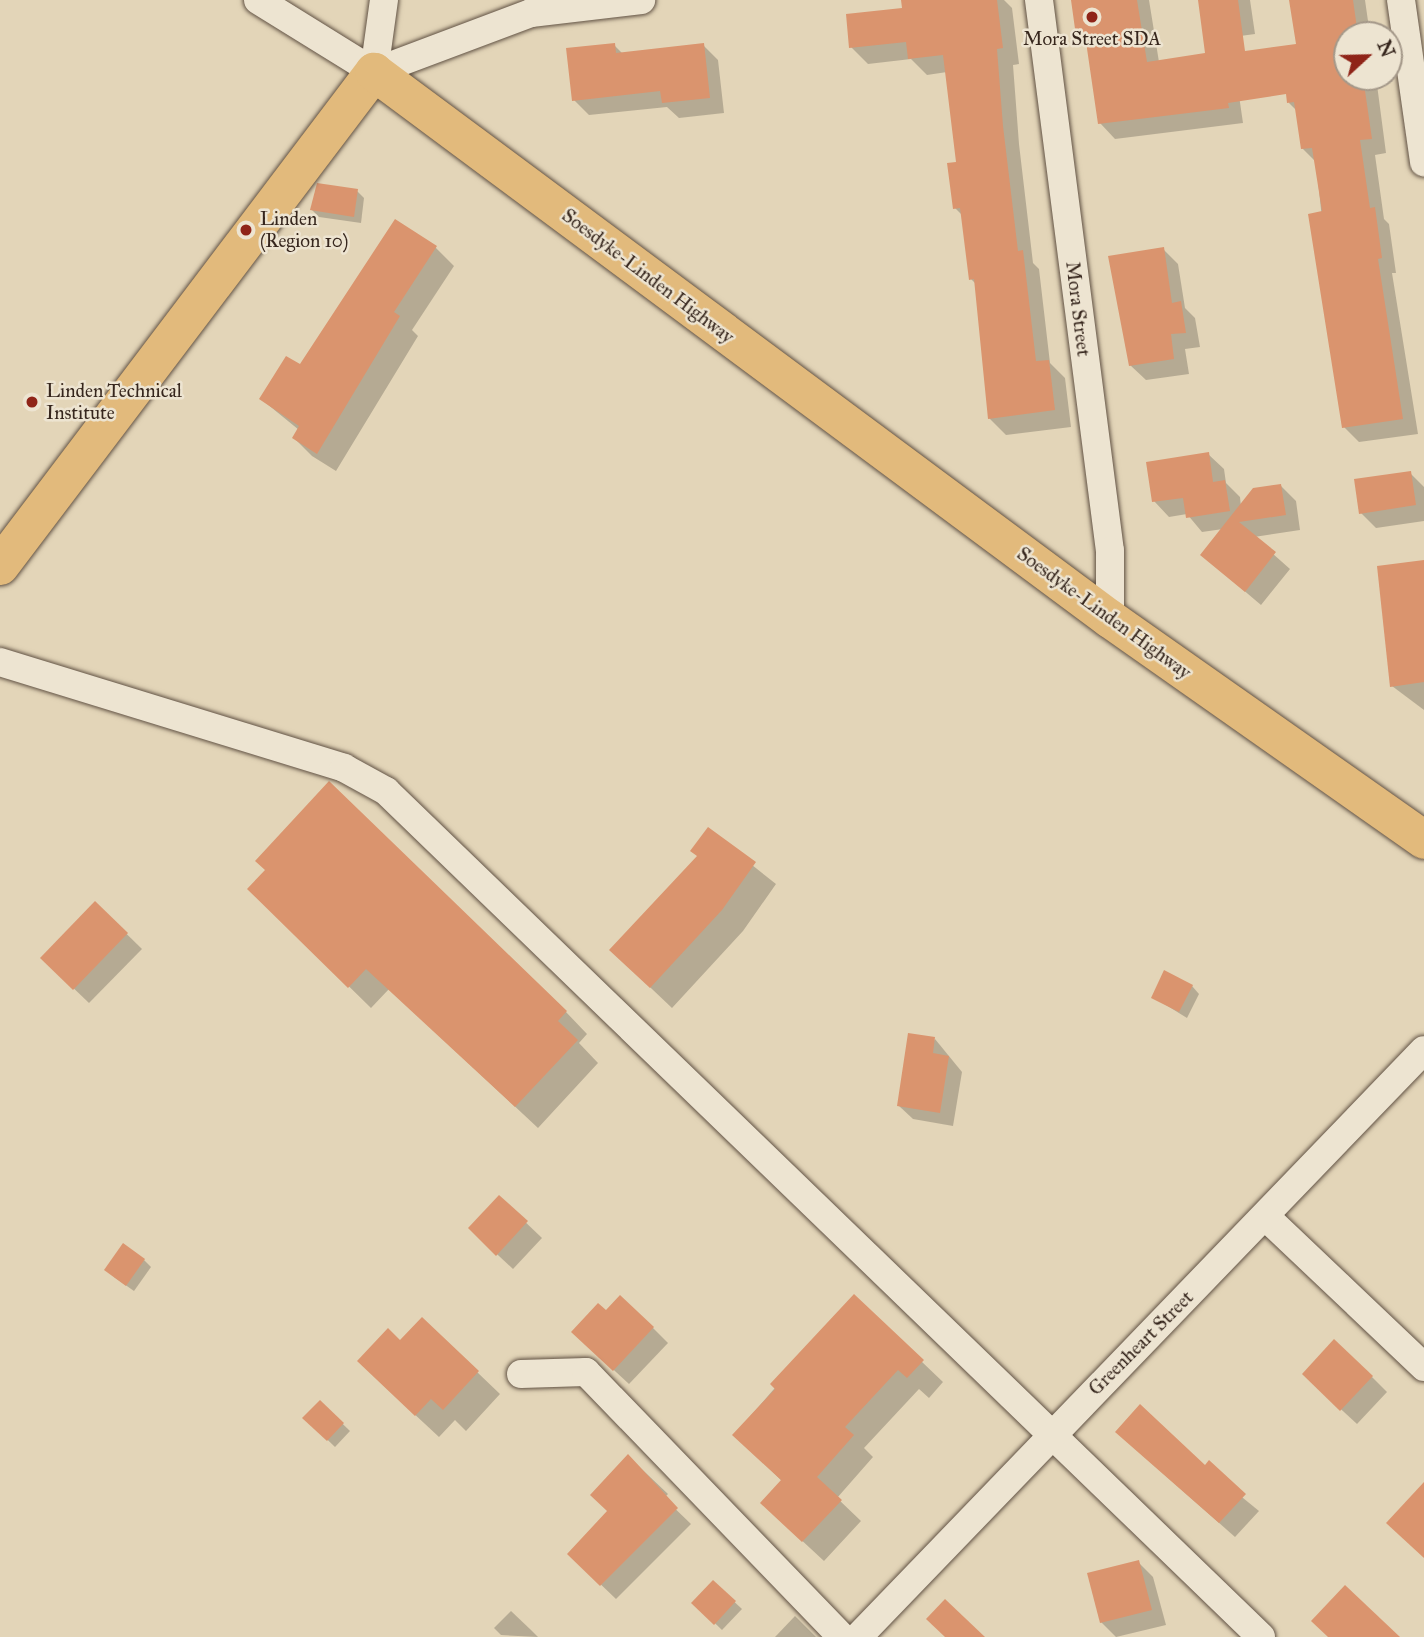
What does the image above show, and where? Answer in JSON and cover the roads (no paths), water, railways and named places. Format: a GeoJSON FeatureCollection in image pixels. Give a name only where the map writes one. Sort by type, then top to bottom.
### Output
{"type":"FeatureCollection","features":[{"type":"Feature","properties":{"kind":"main road"},"geometry":{"type":"LineString","coordinates":[[0,566],[374,72]]}},
{"type":"Feature","properties":{"kind":"main road","name":"Soesdyke-Linden Highway"},"geometry":{"type":"LineString","coordinates":[[374,72],[1110,619],[1424,840]]}},
{"type":"Feature","properties":{"kind":"street"},"geometry":{"type":"LineString","coordinates":[[258,0],[374,72]]}},
{"type":"Feature","properties":{"kind":"street"},"geometry":{"type":"LineString","coordinates":[[374,72],[384,0]]}},
{"type":"Feature","properties":{"kind":"street"},"geometry":{"type":"LineString","coordinates":[[374,72],[531,13],[641,0]]}},
{"type":"Feature","properties":{"kind":"street","name":"Mora Street"},"geometry":{"type":"LineString","coordinates":[[1039,0],[1110,551],[1110,619]]}},
{"type":"Feature","properties":{"kind":"street"},"geometry":{"type":"LineString","coordinates":[[1401,0],[1424,162]]}},
{"type":"Feature","properties":{"kind":"street"},"geometry":{"type":"LineString","coordinates":[[0,662],[344,768],[386,791],[1261,1637]]}},
{"type":"Feature","properties":{"kind":"street","name":"Greenheart Street"},"geometry":{"type":"LineString","coordinates":[[858,1637],[1052,1434],[1266,1217],[1424,1050]]}},
{"type":"Feature","properties":{"kind":"street"},"geometry":{"type":"LineString","coordinates":[[1266,1217],[1424,1367]]}},
{"type":"Feature","properties":{"kind":"street"},"geometry":{"type":"LineString","coordinates":[[521,1374],[586,1373],[842,1637]]}},
{"type":"Feature","properties":{"kind":"place","name":"Mora Street SDA"},"geometry":{"type":"Point","coordinates":[1092,17]}},
{"type":"Feature","properties":{"kind":"place","name":"Linden (Region 10)"},"geometry":{"type":"Point","coordinates":[246,230]}},
{"type":"Feature","properties":{"kind":"place","name":"Linden Technical Institute"},"geometry":{"type":"Point","coordinates":[32,402]}}]}
